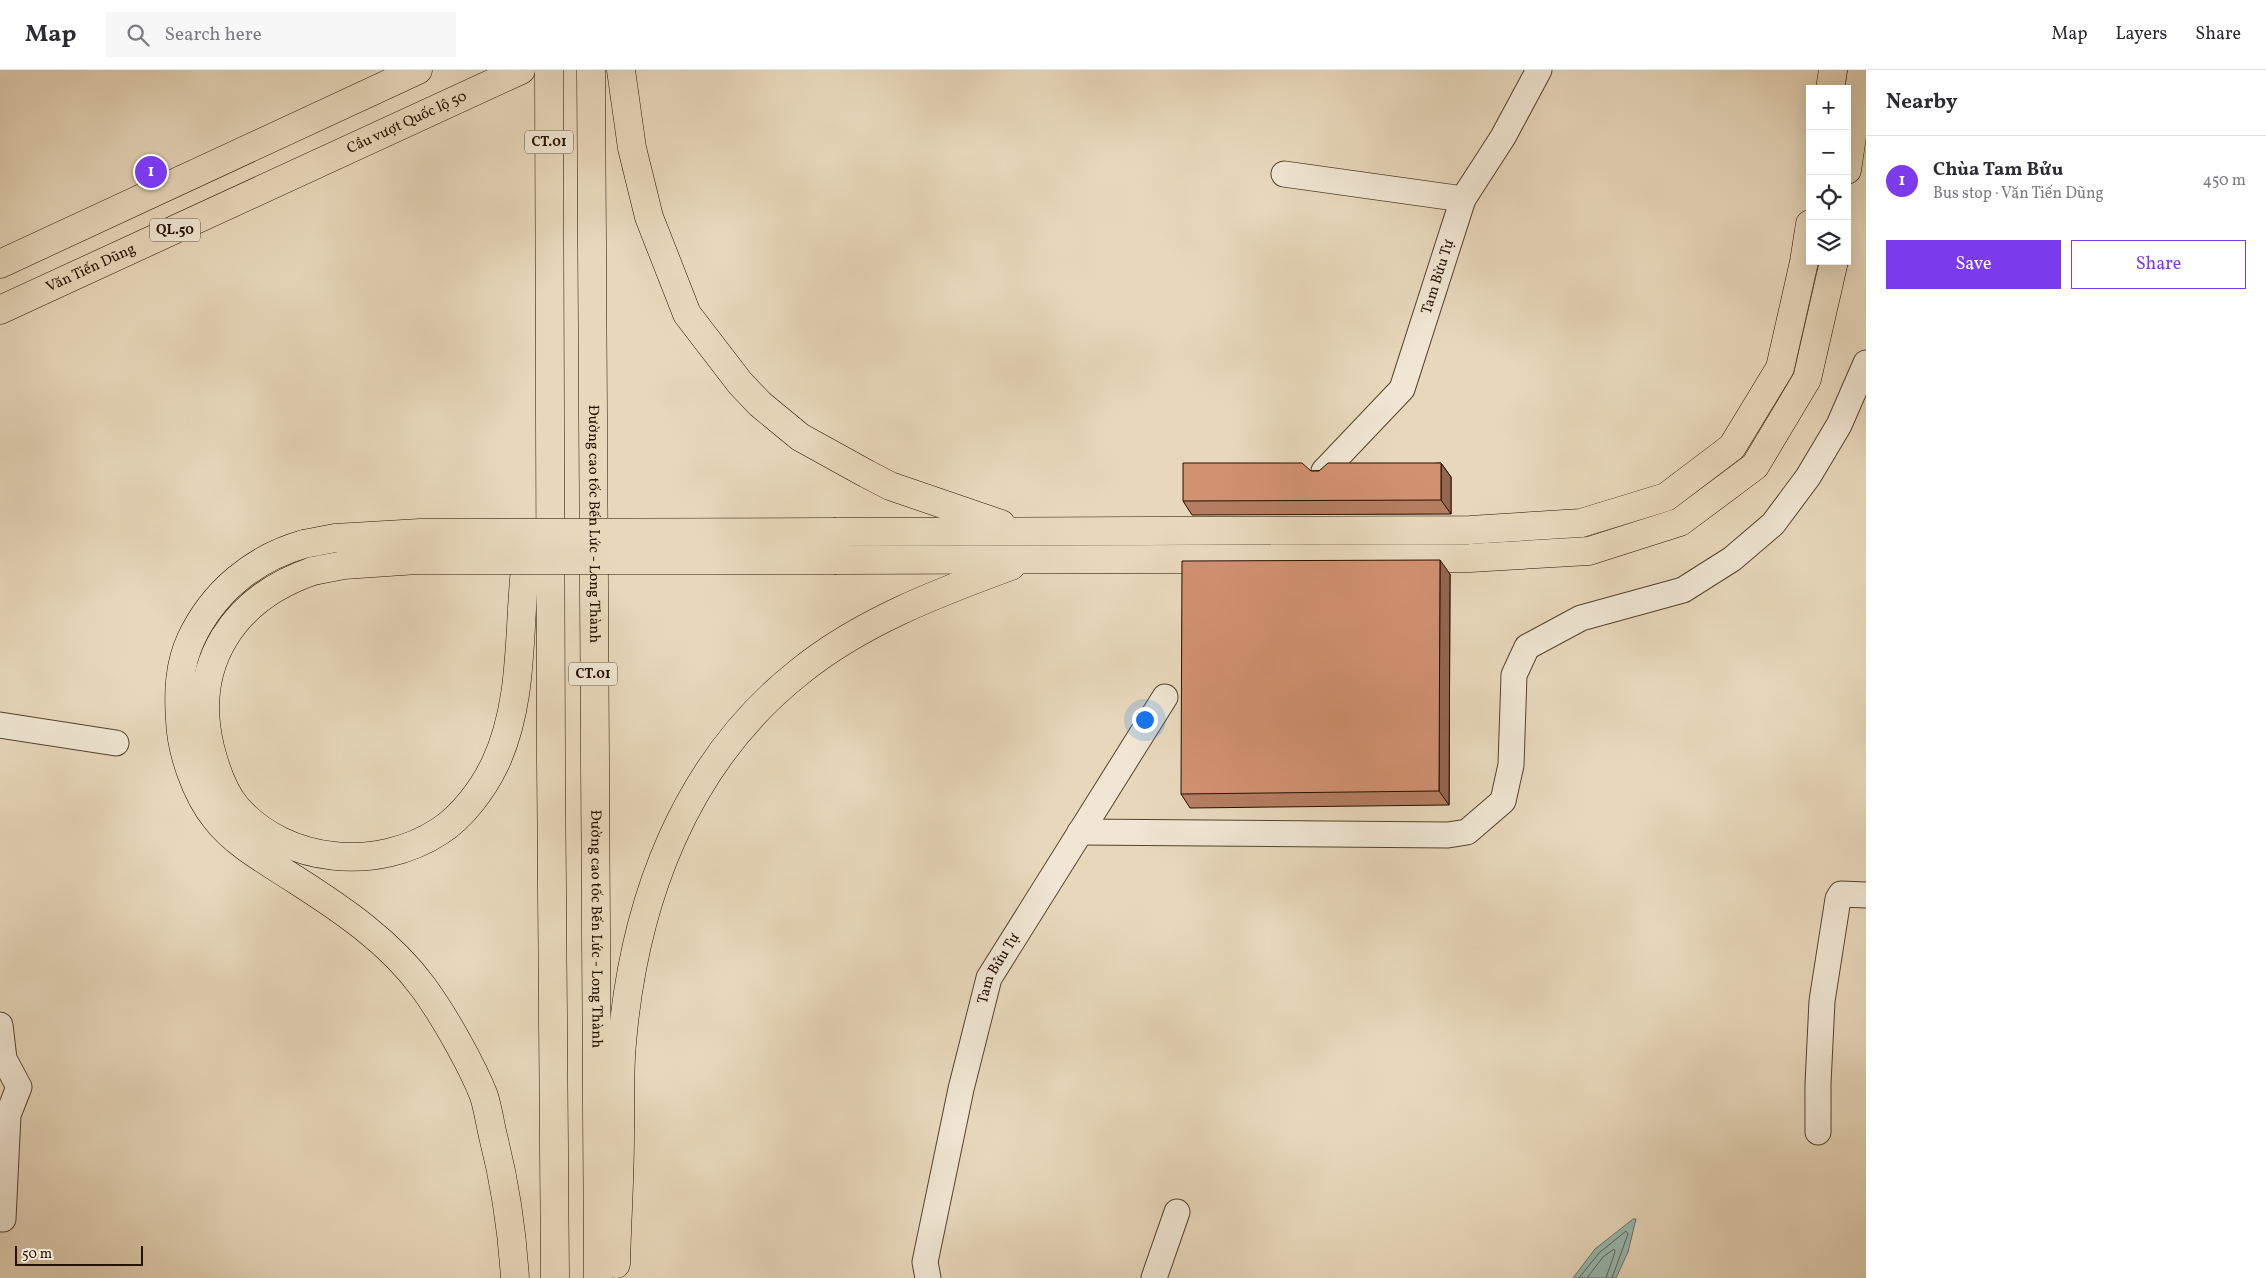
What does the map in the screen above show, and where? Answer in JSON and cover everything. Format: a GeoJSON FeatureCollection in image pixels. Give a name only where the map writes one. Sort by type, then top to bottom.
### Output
{"type":"FeatureCollection","features":[{"type":"Feature","properties":{"kind":"highway","name":"QL.50"},"geometry":{"type":"LineString","coordinates":[[0,264],[418,70]]}},
{"type":"Feature","properties":{"kind":"highway","name":"Cầu vượt Quốc lộ 50"},"geometry":{"type":"LineString","coordinates":[[319,164],[521,70]]}},
{"type":"Feature","properties":{"kind":"highway","name":"CT.01"},"geometry":{"type":"LineString","coordinates":[[549,70],[555,1278]]}},
{"type":"Feature","properties":{"kind":"highway","name":"Đường cao tốc Bến Lức - Long Thành"},"geometry":{"type":"LineString","coordinates":[[591,70],[598,1278]]}},
{"type":"Feature","properties":{"kind":"highway"},"geometry":{"type":"LineString","coordinates":[[621,70],[630,140],[649,217],[687,314],[740,383],[760,404],[800,437],[874,478],[899,490],[1026,531]]}},
{"type":"Feature","properties":{"kind":"highway"},"geometry":{"type":"LineString","coordinates":[[1831,85],[1833,70]]}},
{"type":"Feature","properties":{"kind":"highway"},"geometry":{"type":"LineString","coordinates":[[1851,143],[1862,70]]}},
{"type":"Feature","properties":{"kind":"highway","name":"Văn Tiến Dũng"},"geometry":{"type":"LineString","coordinates":[[0,310],[319,164]]}},
{"type":"Feature","properties":{"kind":"highway"},"geometry":{"type":"LineString","coordinates":[[549,214],[534,505],[522,602],[517,680],[510,723],[495,764],[470,804],[440,831],[412,846],[385,854],[354,858],[318,854],[286,844],[256,827],[235,806],[215,768],[206,728],[206,689],[215,654],[229,629],[245,610],[274,588],[313,571],[344,565],[417,560],[838,560],[1480,557],[1589,551],[1680,522],[1755,466],[1807,379],[1833,265]]}},
{"type":"Feature","properties":{"kind":"highway"},"geometry":{"type":"LineString","coordinates":[[515,1278],[503,1175],[484,1097],[458,1047],[423,987],[386,946],[338,907],[252,851],[216,819],[192,776],[180,731],[178,687],[186,649],[202,617],[226,589],[250,568],[279,551],[304,544],[335,538],[420,533],[1470,530],[1581,523],[1666,497],[1732,447],[1780,368],[1806,249]]}},
{"type":"Feature","properties":{"kind":"highway"},"geometry":{"type":"LineString","coordinates":[[615,1278],[622,1043],[634,952],[668,843],[692,798],[717,758],[752,716],[798,673],[844,642],[892,616],[951,588],[1029,559]]}},
{"type":"Feature","properties":{"kind":"street","name":"Tam Bừu Tự"},"geometry":{"type":"LineString","coordinates":[[1324,471],[1402,389],[1463,199],[1503,137],[1539,70]]}},
{"type":"Feature","properties":{"kind":"street"},"geometry":{"type":"LineString","coordinates":[[1284,174],[1463,199]]}},
{"type":"Feature","properties":{"kind":"street"},"geometry":{"type":"LineString","coordinates":[[1080,832],[1448,835],[1467,832],[1503,801],[1510,765],[1514,674],[1526,647],[1581,618],[1683,590],[1732,559],[1773,524],[1808,477],[1840,425],[1866,363]]}},
{"type":"Feature","properties":{"kind":"street","name":"Tam Bửu Tự"},"geometry":{"type":"LineString","coordinates":[[928,1278],[925,1262],[961,1088],[989,978],[1165,697]]}},
{"type":"Feature","properties":{"kind":"street"},"geometry":{"type":"LineString","coordinates":[[0,726],[116,743]]}},
{"type":"Feature","properties":{"kind":"street"},"geometry":{"type":"LineString","coordinates":[[1818,1132],[1822,1001],[1838,899],[1842,894],[1847,893],[1866,895]]}},
{"type":"Feature","properties":{"kind":"street"},"geometry":{"type":"LineString","coordinates":[[0,1024],[4,1059],[19,1087],[8,1115],[3,1219]]}},
{"type":"Feature","properties":{"kind":"street"},"geometry":{"type":"LineString","coordinates":[[1154,1278],[1176,1212]]}},
{"type":"Feature","properties":{"kind":"water"},"geometry":{"type":"Polygon","coordinates":[[[1633,1219],[1636,1219],[1628,1252],[1616,1278],[1573,1278],[1595,1249],[1633,1219]]]}},
{"type":"Feature","properties":{"kind":"building"},"geometry":{"type":"Polygon","coordinates":[[[1183,463],[1302,463],[1311,471],[1319,471],[1328,463],[1441,463],[1441,500],[1183,501],[1183,463]]]}},
{"type":"Feature","properties":{"kind":"building"},"geometry":{"type":"Polygon","coordinates":[[[1440,560],[1439,791],[1181,794],[1182,561],[1440,560]]]}},
{"type":"Feature","properties":{"kind":"place","name":"Chùa Tam Bửu"},"geometry":{"type":"Point","coordinates":[151,172]}}]}
